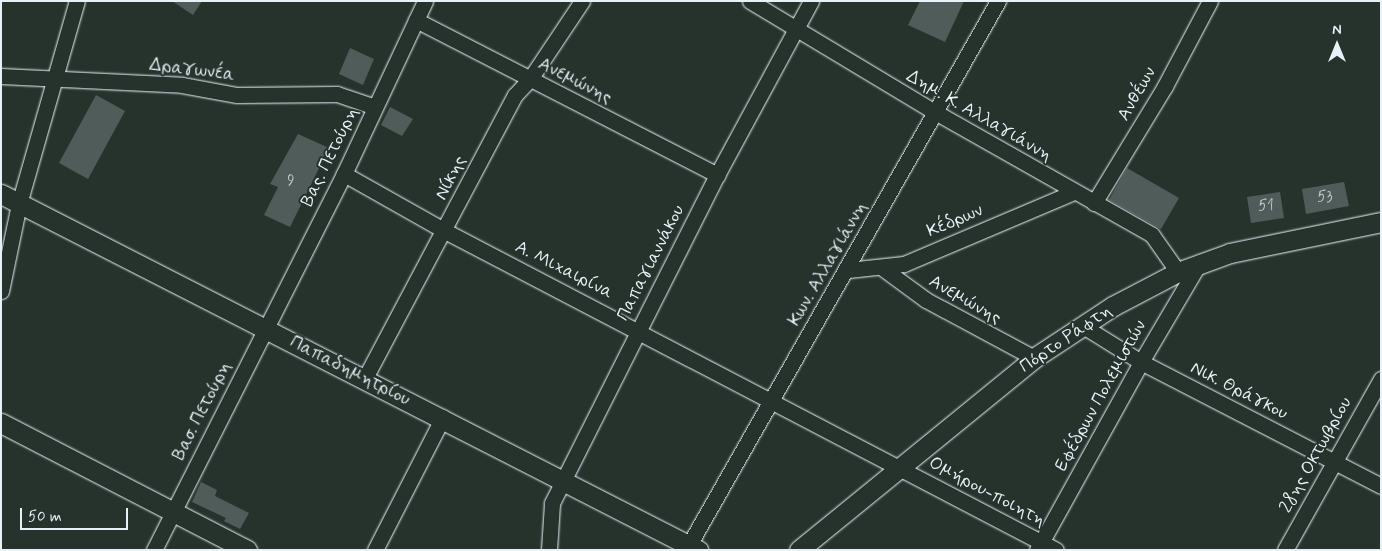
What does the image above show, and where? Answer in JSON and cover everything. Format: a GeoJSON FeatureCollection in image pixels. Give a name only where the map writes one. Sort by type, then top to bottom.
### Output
{"type":"FeatureCollection","features":[{"type":"Feature","properties":{"kind":"main road","name":"Παπαδημητρίου"},"geometry":{"type":"LineString","coordinates":[[1,194],[564,478],[694,547]]}},
{"type":"Feature","properties":{"kind":"main road","name":"Πόρτο Ράφτη"},"geometry":{"type":"LineString","coordinates":[[799,550],[1034,358],[1083,326],[1178,272],[1200,262],[1236,251],[1381,222]]}},
{"type":"Feature","properties":{"kind":"main road"},"geometry":{"type":"LineString","coordinates":[[1,423],[247,550]]}},
{"type":"Feature","properties":{"kind":"street"},"geometry":{"type":"LineString","coordinates":[[1,291],[19,204],[77,1]]}},
{"type":"Feature","properties":{"kind":"street","name":"Βας. Πετούρη"},"geometry":{"type":"LineString","coordinates":[[265,328],[344,174],[425,1]]}},
{"type":"Feature","properties":{"kind":"street","name":"Νίκης"},"geometry":{"type":"LineString","coordinates":[[365,378],[445,231],[515,95],[530,79],[582,1]]}},
{"type":"Feature","properties":{"kind":"street","name":"Δημ. Κ. Αλλαγιάννη"},"geometry":{"type":"LineString","coordinates":[[750,1],[796,31],[935,112],[1152,235],[1178,272]]}},
{"type":"Feature","properties":{"kind":"street","name":"Παπαγιαννάκου"},"geometry":{"type":"LineString","coordinates":[[549,550],[552,503],[638,330],[810,1]]}},
{"type":"Feature","properties":{"kind":"street","name":"Κων. Αλλαγιάννη"},"geometry":{"type":"LineString","coordinates":[[694,547],[770,398],[848,270],[998,1]]}},
{"type":"Feature","properties":{"kind":"street","name":"Ανθέων"},"geometry":{"type":"LineString","coordinates":[[1094,203],[1165,86],[1210,1]]}},
{"type":"Feature","properties":{"kind":"street","name":"Ανεμώνης"},"geometry":{"type":"LineString","coordinates":[[416,20],[718,175]]}},
{"type":"Feature","properties":{"kind":"street","name":"Δραγωνέα"},"geometry":{"type":"LineString","coordinates":[[1,76],[182,85],[237,95],[337,94],[375,107]]}},
{"type":"Feature","properties":{"kind":"street","name":"Α. Μιχαιρίνα"},"geometry":{"type":"LineString","coordinates":[[344,174],[445,231],[901,467]]}},
{"type":"Feature","properties":{"kind":"street","name":"Κέδρων"},"geometry":{"type":"LineString","coordinates":[[848,270],[904,264],[1074,192]]}},
{"type":"Feature","properties":{"kind":"street","name":"Εφέδρων Πολεμιστών"},"geometry":{"type":"LineString","coordinates":[[1039,546],[1141,362],[1200,262]]}},
{"type":"Feature","properties":{"kind":"street","name":"Ανεμώνης"},"geometry":{"type":"LineString","coordinates":[[881,267],[926,300],[1034,358]]}},
{"type":"Feature","properties":{"kind":"street","name":"Νικ. Θράγκου"},"geometry":{"type":"LineString","coordinates":[[1083,326],[1141,362],[1381,486]]}},
{"type":"Feature","properties":{"kind":"street","name":"Βασ. Πετούρη"},"geometry":{"type":"LineString","coordinates":[[154,550],[265,328]]}},
{"type":"Feature","properties":{"kind":"street","name":"28ης Οκτωβρίου"},"geometry":{"type":"LineString","coordinates":[[1285,550],[1381,379]]}},
{"type":"Feature","properties":{"kind":"street"},"geometry":{"type":"LineString","coordinates":[[375,550],[443,417]]}},
{"type":"Feature","properties":{"kind":"street","name":"Ομήρου-ποιητη"},"geometry":{"type":"LineString","coordinates":[[901,467],[1039,546],[1056,550]]}},
{"type":"Feature","properties":{"kind":"building"},"geometry":{"type":"Polygon","coordinates":[[[172,1],[202,1],[193,15],[172,1]]]}},
{"type":"Feature","properties":{"kind":"building"},"geometry":{"type":"Polygon","coordinates":[[[920,1],[964,1],[945,42],[908,25],[920,1]]]}},
{"type":"Feature","properties":{"kind":"building"},"geometry":{"type":"Polygon","coordinates":[[[350,48],[374,59],[363,85],[339,74],[350,48]]]}},
{"type":"Feature","properties":{"kind":"building"},"geometry":{"type":"Polygon","coordinates":[[[96,95],[125,111],[88,179],[59,163],[96,95]]]}},
{"type":"Feature","properties":{"kind":"building"},"geometry":{"type":"Polygon","coordinates":[[[390,107],[413,119],[402,136],[381,125],[390,107]]]}},
{"type":"Feature","properties":{"kind":"building"},"geometry":{"type":"Polygon","coordinates":[[[298,134],[329,148],[290,227],[264,215],[278,187],[270,184],[298,134]]]}},
{"type":"Feature","properties":{"kind":"building"},"geometry":{"type":"Polygon","coordinates":[[[1127,168],[1179,198],[1161,229],[1109,200],[1127,168]]]}},
{"type":"Feature","properties":{"kind":"building"},"geometry":{"type":"Polygon","coordinates":[[[1344,182],[1349,206],[1306,214],[1302,189],[1344,182]]]}},
{"type":"Feature","properties":{"kind":"building"},"geometry":{"type":"Polygon","coordinates":[[[1280,192],[1284,218],[1251,223],[1247,197],[1280,192]]]}},
{"type":"Feature","properties":{"kind":"building"},"geometry":{"type":"Polygon","coordinates":[[[201,482],[217,490],[215,496],[249,513],[240,529],[224,521],[226,518],[192,502],[201,482]]]}}]}
